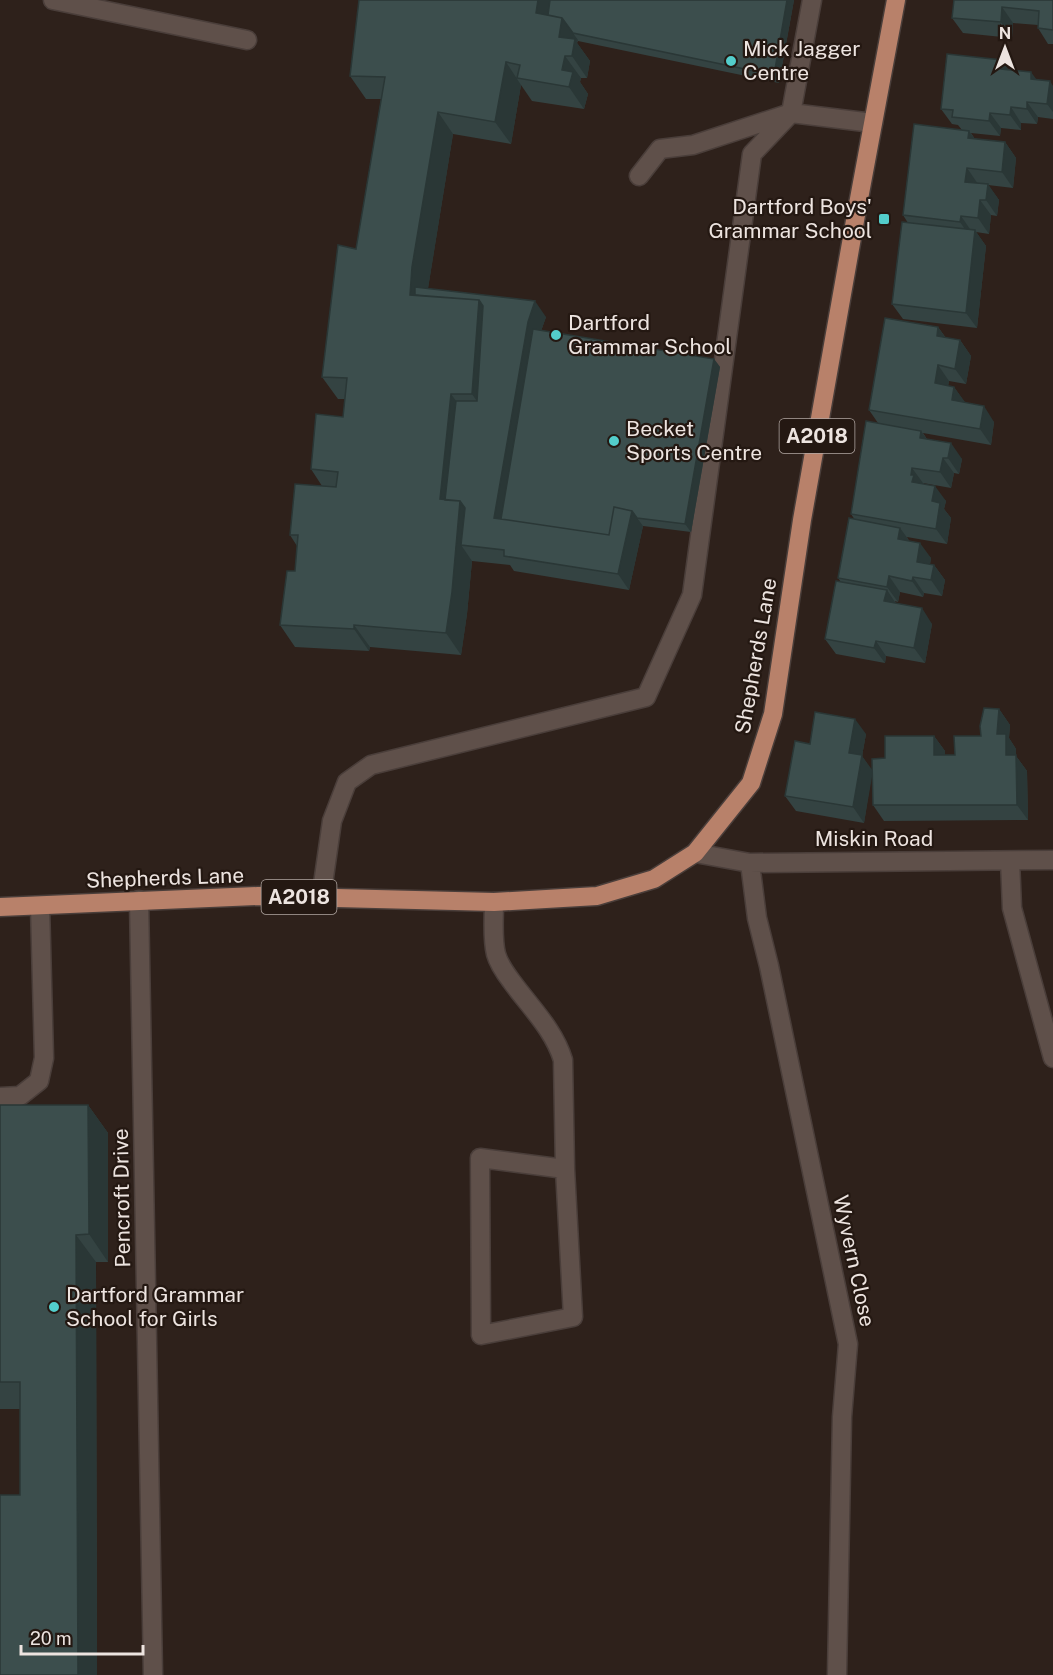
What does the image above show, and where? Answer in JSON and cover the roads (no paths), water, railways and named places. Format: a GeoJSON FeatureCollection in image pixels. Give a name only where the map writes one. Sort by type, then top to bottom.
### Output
{"type":"FeatureCollection","features":[{"type":"Feature","properties":{"kind":"main road","name":"Shepherds Lane"},"geometry":{"type":"LineString","coordinates":[[0,907],[258,896],[494,902],[597,896],[654,879],[695,853],[751,783],[772,714],[802,520],[896,0]]}},
{"type":"Feature","properties":{"kind":"street"},"geometry":{"type":"LineString","coordinates":[[53,0],[247,40]]}},
{"type":"Feature","properties":{"kind":"street"},"geometry":{"type":"LineString","coordinates":[[321,898],[332,821],[346,782],[371,765],[646,697],[692,595],[752,154],[791,113],[812,0]]}},
{"type":"Feature","properties":{"kind":"street"},"geometry":{"type":"LineString","coordinates":[[639,176],[660,149],[693,145],[791,113],[873,123]]}},
{"type":"Feature","properties":{"kind":"street","name":"Miskin Road"},"geometry":{"type":"LineString","coordinates":[[695,853],[750,863],[1053,860]]}},
{"type":"Feature","properties":{"kind":"street"},"geometry":{"type":"LineString","coordinates":[[1010,861],[1012,908],[1053,1058]]}},
{"type":"Feature","properties":{"kind":"street","name":"Wyvern Close"},"geometry":{"type":"LineString","coordinates":[[750,863],[757,918],[849,1344],[842,1418],[837,1675]]}},
{"type":"Feature","properties":{"kind":"street","name":"Pencroft Drive"},"geometry":{"type":"LineString","coordinates":[[139,900],[153,1675]]}},
{"type":"Feature","properties":{"kind":"street"},"geometry":{"type":"LineString","coordinates":[[494,902],[496,956],[519,991],[552,1033],[563,1060],[573,1317],[481,1335],[480,1158],[566,1169]]}},
{"type":"Feature","properties":{"kind":"street"},"geometry":{"type":"LineString","coordinates":[[0,1097],[20,1096],[39,1081],[44,1058],[40,906]]}},
{"type":"Feature","properties":{"kind":"place","name":"Mick Jagger Centre"},"geometry":{"type":"Point","coordinates":[731,61]}},
{"type":"Feature","properties":{"kind":"place","name":"Dartford Boys' Grammar School"},"geometry":{"type":"Point","coordinates":[884,219]}},
{"type":"Feature","properties":{"kind":"place","name":"Dartford Grammar School"},"geometry":{"type":"Point","coordinates":[556,335]}},
{"type":"Feature","properties":{"kind":"place","name":"Becket Sports Centre"},"geometry":{"type":"Point","coordinates":[614,441]}},
{"type":"Feature","properties":{"kind":"place","name":"Dartford Grammar School for Girls"},"geometry":{"type":"Point","coordinates":[54,1307]}}]}
